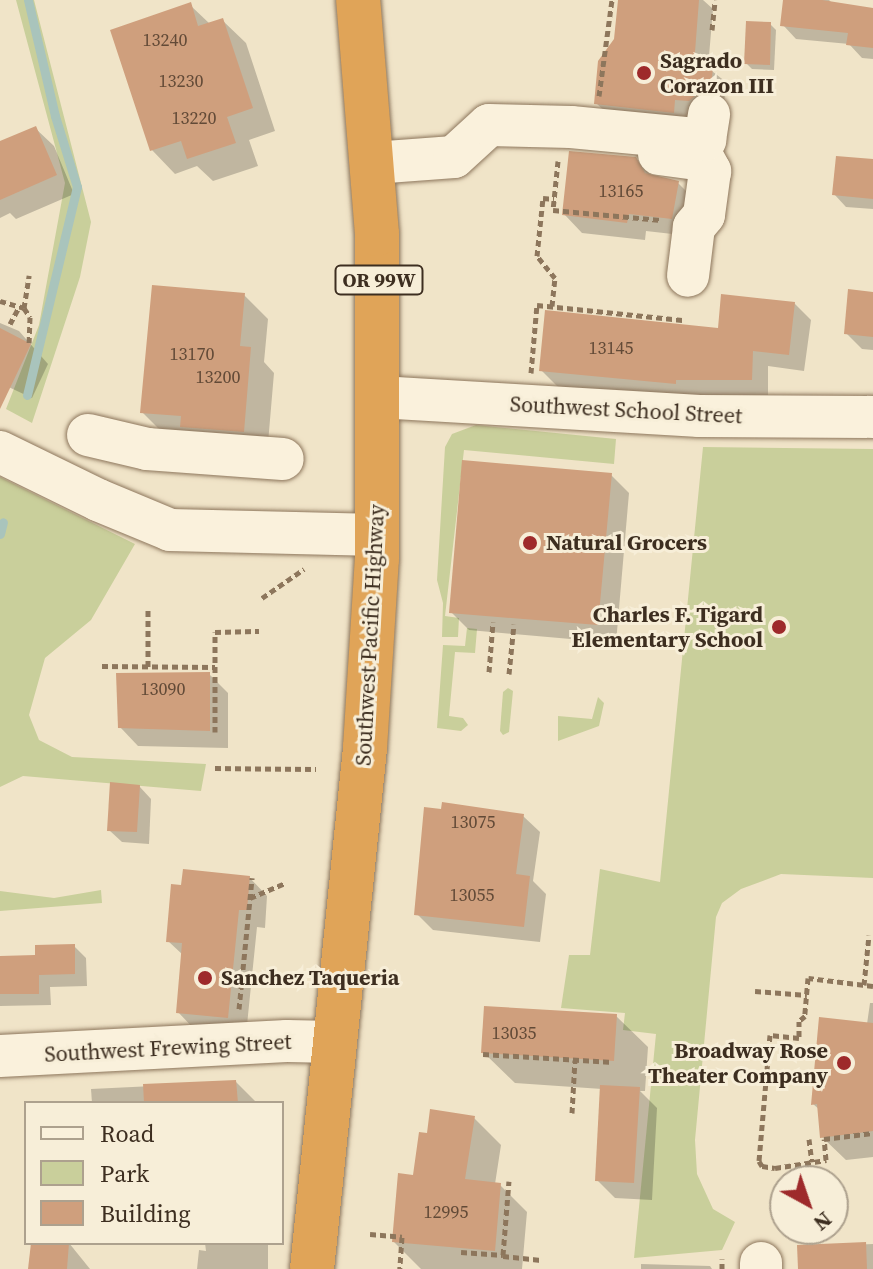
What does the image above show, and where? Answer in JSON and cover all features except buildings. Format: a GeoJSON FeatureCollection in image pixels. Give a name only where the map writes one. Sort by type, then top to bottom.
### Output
{"type":"FeatureCollection","features":[{"type":"Feature","properties":{"kind":"highway","name":"Southwest Pacific Highway"},"geometry":{"type":"LineString","coordinates":[[312,1269],[365,748],[378,535],[380,305],[373,163],[358,0]]}},
{"type":"Feature","properties":{"kind":"street"},"geometry":{"type":"LineString","coordinates":[[373,163],[454,157],[489,125],[576,127],[708,142],[704,215],[694,227],[688,276]]}},
{"type":"Feature","properties":{"kind":"street","name":"Southwest School Street"},"geometry":{"type":"LineString","coordinates":[[379,397],[699,416],[873,417]]}},
{"type":"Feature","properties":{"kind":"street"},"geometry":{"type":"LineString","coordinates":[[88,435],[147,449],[283,459]]}},
{"type":"Feature","properties":{"kind":"street"},"geometry":{"type":"LineString","coordinates":[[0,452],[98,500],[170,530],[378,535]]}},
{"type":"Feature","properties":{"kind":"street","name":"Southwest Frewing Street"},"geometry":{"type":"LineString","coordinates":[[0,1056],[287,1041],[335,1042]]}},
{"type":"Feature","properties":{"kind":"path"},"geometry":{"type":"LineString","coordinates":[[612,0],[553,210],[675,221]]}},
{"type":"Feature","properties":{"kind":"path"},"geometry":{"type":"LineString","coordinates":[[712,30],[715,0]]}},
{"type":"Feature","properties":{"kind":"path"},"geometry":{"type":"LineString","coordinates":[[552,307],[555,278],[537,256],[543,198],[554,199]]}},
{"type":"Feature","properties":{"kind":"path"},"geometry":{"type":"LineString","coordinates":[[10,324],[21,308],[29,275]]}},
{"type":"Feature","properties":{"kind":"path"},"geometry":{"type":"LineString","coordinates":[[0,301],[21,308],[30,317],[29,343]]}},
{"type":"Feature","properties":{"kind":"path"},"geometry":{"type":"LineString","coordinates":[[528,406],[537,305],[682,320]]}},
{"type":"Feature","properties":{"kind":"path"},"geometry":{"type":"LineString","coordinates":[[262,598],[307,567]]}},
{"type":"Feature","properties":{"kind":"path"},"geometry":{"type":"LineString","coordinates":[[148,608],[148,667]]}},
{"type":"Feature","properties":{"kind":"path"},"geometry":{"type":"LineString","coordinates":[[489,672],[493,622]]}},
{"type":"Feature","properties":{"kind":"path"},"geometry":{"type":"LineString","coordinates":[[509,674],[514,624]]}},
{"type":"Feature","properties":{"kind":"path"},"geometry":{"type":"LineString","coordinates":[[215,732],[215,632],[259,631]]}},
{"type":"Feature","properties":{"kind":"path"},"geometry":{"type":"LineString","coordinates":[[102,666],[215,667]]}},
{"type":"Feature","properties":{"kind":"path"},"geometry":{"type":"LineString","coordinates":[[215,768],[316,769]]}},
{"type":"Feature","properties":{"kind":"path"},"geometry":{"type":"LineString","coordinates":[[238,1012],[252,878]]}},
{"type":"Feature","properties":{"kind":"path"},"geometry":{"type":"LineString","coordinates":[[250,898],[286,883]]}},
{"type":"Feature","properties":{"kind":"path"},"geometry":{"type":"LineString","coordinates":[[864,985],[869,935]]}},
{"type":"Feature","properties":{"kind":"path"},"geometry":{"type":"LineString","coordinates":[[873,986],[808,978],[805,1016],[799,1021],[799,1038],[770,1035],[759,1161],[762,1166],[775,1168],[826,1160],[824,1139],[873,1133]]}},
{"type":"Feature","properties":{"kind":"path"},"geometry":{"type":"LineString","coordinates":[[755,991],[807,995]]}},
{"type":"Feature","properties":{"kind":"path"},"geometry":{"type":"LineString","coordinates":[[483,1054],[613,1062]]}},
{"type":"Feature","properties":{"kind":"path"},"geometry":{"type":"LineString","coordinates":[[572,1113],[575,1060]]}},
{"type":"Feature","properties":{"kind":"path"},"geometry":{"type":"LineString","coordinates":[[809,1139],[812,1162]]}},
{"type":"Feature","properties":{"kind":"path"},"geometry":{"type":"LineString","coordinates":[[503,1255],[509,1181]]}},
{"type":"Feature","properties":{"kind":"path"},"geometry":{"type":"LineString","coordinates":[[370,1234],[402,1237],[400,1269]]}},
{"type":"Feature","properties":{"kind":"path"},"geometry":{"type":"LineString","coordinates":[[461,1252],[541,1260]]}},
{"type":"Feature","properties":{"kind":"green space"},"geometry":{"type":"Polygon","coordinates":[[[16,0],[34,0],[91,222],[80,277],[32,423],[6,409],[39,325],[65,183],[16,0]]]}},
{"type":"Feature","properties":{"kind":"green space"},"geometry":{"type":"Polygon","coordinates":[[[476,425],[616,439],[614,464],[464,450],[445,616],[459,618],[458,637],[442,637],[443,603],[437,580],[445,447],[452,434],[476,425]]]}},
{"type":"Feature","properties":{"kind":"green space","name":"Charles F. Tigard Elementary School"},"geometry":{"type":"Polygon","coordinates":[[[703,447],[873,449],[873,878],[781,874],[741,889],[722,903],[716,917],[695,1140],[697,1174],[713,1209],[735,1222],[722,1250],[634,1258],[656,1034],[623,1030],[625,1013],[561,1008],[569,955],[590,955],[600,869],[660,882],[703,447]]]}},
{"type":"Feature","properties":{"kind":"green space"},"geometry":{"type":"Polygon","coordinates":[[[0,477],[135,544],[91,620],[45,658],[29,715],[39,740],[72,757],[206,764],[201,791],[23,776],[0,787],[0,477]]]}},
{"type":"Feature","properties":{"kind":"green space"},"geometry":{"type":"Polygon","coordinates":[[[467,628],[477,629],[475,653],[455,652],[449,716],[463,718],[468,725],[461,731],[437,728],[443,645],[465,646],[467,628]]]}},
{"type":"Feature","properties":{"kind":"green space"},"geometry":{"type":"Polygon","coordinates":[[[508,688],[513,691],[509,732],[503,735],[500,731],[503,692],[508,688]]]}},
{"type":"Feature","properties":{"kind":"green space"},"geometry":{"type":"Polygon","coordinates":[[[598,697],[604,703],[599,726],[558,741],[558,716],[592,719],[598,697]]]}},
{"type":"Feature","properties":{"kind":"green space"},"geometry":{"type":"Polygon","coordinates":[[[101,890],[102,903],[0,911],[0,891],[54,898],[101,890]]]}},
{"type":"Feature","properties":{"kind":"waterway"},"geometry":{"type":"LineString","coordinates":[[27,395],[77,187],[55,116],[28,0]]}},
{"type":"Feature","properties":{"kind":"waterway"},"geometry":{"type":"LineString","coordinates":[[0,534],[3,522]]}},
{"type":"Feature","properties":{"kind":"place","name":"Sagrado Corazon III"},"geometry":{"type":"Point","coordinates":[644,73]}},
{"type":"Feature","properties":{"kind":"place","name":"Natural Grocers"},"geometry":{"type":"Point","coordinates":[530,543]}},
{"type":"Feature","properties":{"kind":"place","name":"Charles F. Tigard Elementary School"},"geometry":{"type":"Point","coordinates":[779,627]}},
{"type":"Feature","properties":{"kind":"place","name":"Sanchez Taqueria"},"geometry":{"type":"Point","coordinates":[205,978]}},
{"type":"Feature","properties":{"kind":"place","name":"Broadway Rose Theater Company"},"geometry":{"type":"Point","coordinates":[844,1063]}}]}
